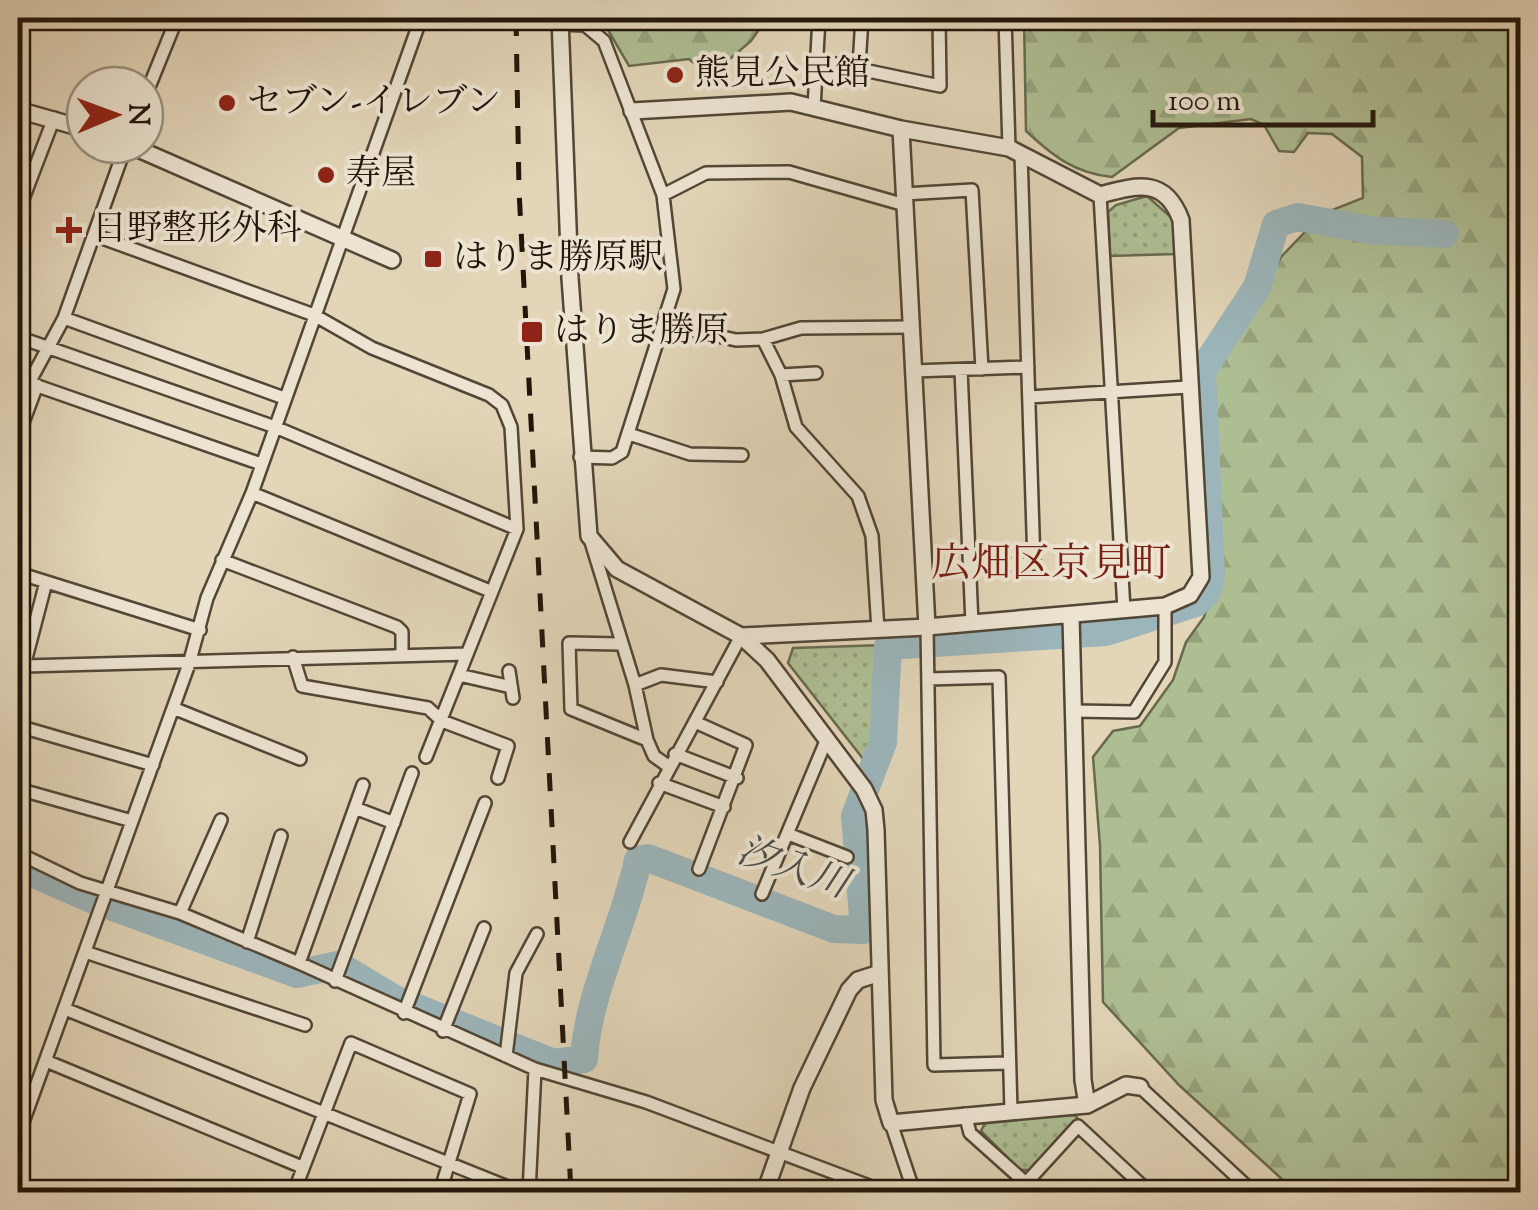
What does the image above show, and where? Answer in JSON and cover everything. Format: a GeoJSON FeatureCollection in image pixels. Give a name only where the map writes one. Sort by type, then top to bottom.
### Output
{"type":"FeatureCollection","features":[{"type":"Feature","properties":{"kind":"street"},"geometry":{"type":"LineString","coordinates":[[158,65],[177,18]]}},
{"type":"Feature","properties":{"kind":"street"},"geometry":{"type":"LineString","coordinates":[[18,1136],[190,664],[222,560],[252,492],[421,18]]}},
{"type":"Feature","properties":{"kind":"street"},"geometry":{"type":"LineString","coordinates":[[814,108],[819,18]]}},
{"type":"Feature","properties":{"kind":"street"},"geometry":{"type":"LineString","coordinates":[[859,66],[862,18]]}},
{"type":"Feature","properties":{"kind":"street"},"geometry":{"type":"LineString","coordinates":[[816,60],[940,86],[939,18]]}},
{"type":"Feature","properties":{"kind":"street"},"geometry":{"type":"LineString","coordinates":[[970,566],[1034,564],[1028,367],[1005,18]]}},
{"type":"Feature","properties":{"kind":"street"},"geometry":{"type":"LineString","coordinates":[[580,457],[612,458],[622,452],[674,289],[663,195],[604,41],[595,29],[560,20],[580,457],[589,536],[635,685],[647,740],[654,756],[668,766]]}},
{"type":"Feature","properties":{"kind":"street"},"geometry":{"type":"LineString","coordinates":[[632,111],[791,102],[901,130],[1015,151],[1100,195],[1142,184],[1166,192],[1182,220],[1201,577],[1190,594],[1165,606],[1070,617],[741,636]]}},
{"type":"Feature","properties":{"kind":"street"},"geometry":{"type":"LineString","coordinates":[[18,110],[65,122]]}},
{"type":"Feature","properties":{"kind":"street"},"geometry":{"type":"LineString","coordinates":[[18,212],[54,118]]}},
{"type":"Feature","properties":{"kind":"street"},"geometry":{"type":"LineString","coordinates":[[901,130],[927,627],[934,1065],[1007,1064]]}},
{"type":"Feature","properties":{"kind":"street"},"geometry":{"type":"LineString","coordinates":[[165,161],[392,260]]}},
{"type":"Feature","properties":{"kind":"street"},"geometry":{"type":"LineString","coordinates":[[120,165],[64,318],[46,345],[29,383],[261,464]]}},
{"type":"Feature","properties":{"kind":"street"},"geometry":{"type":"LineString","coordinates":[[663,195],[706,173],[789,172],[904,200],[972,190],[982,369]]}},
{"type":"Feature","properties":{"kind":"street"},"geometry":{"type":"LineString","coordinates":[[1100,195],[1124,610]]}},
{"type":"Feature","properties":{"kind":"street"},"geometry":{"type":"LineString","coordinates":[[94,235],[314,315],[372,348],[489,395],[502,405],[511,428],[517,530],[426,758]]}},
{"type":"Feature","properties":{"kind":"street"},"geometry":{"type":"LineString","coordinates":[[64,318],[284,398]]}},
{"type":"Feature","properties":{"kind":"street"},"geometry":{"type":"LineString","coordinates":[[664,324],[698,334],[764,339],[801,328],[911,328]]}},
{"type":"Feature","properties":{"kind":"street"},"geometry":{"type":"LineString","coordinates":[[18,337],[275,428],[517,530]]}},
{"type":"Feature","properties":{"kind":"street"},"geometry":{"type":"LineString","coordinates":[[764,339],[781,375],[796,427],[858,496],[872,536],[878,630]]}},
{"type":"Feature","properties":{"kind":"street"},"geometry":{"type":"LineString","coordinates":[[914,371],[1028,367]]}},
{"type":"Feature","properties":{"kind":"street"},"geometry":{"type":"LineString","coordinates":[[961,370],[972,624]]}},
{"type":"Feature","properties":{"kind":"street"},"geometry":{"type":"LineString","coordinates":[[781,375],[816,374]]}},
{"type":"Feature","properties":{"kind":"street"},"geometry":{"type":"LineString","coordinates":[[18,436],[37,386]]}},
{"type":"Feature","properties":{"kind":"street"},"geometry":{"type":"LineString","coordinates":[[1029,397],[1188,387]]}},
{"type":"Feature","properties":{"kind":"street"},"geometry":{"type":"LineString","coordinates":[[630,434],[690,454],[742,455]]}},
{"type":"Feature","properties":{"kind":"street"},"geometry":{"type":"LineString","coordinates":[[252,492],[490,592]]}},
{"type":"Feature","properties":{"kind":"street"},"geometry":{"type":"LineString","coordinates":[[589,536],[617,569],[741,636],[767,660],[864,789],[874,810],[884,1100],[914,1192]]}},
{"type":"Feature","properties":{"kind":"street"},"geometry":{"type":"LineString","coordinates":[[222,560],[397,628],[402,632],[402,653]]}},
{"type":"Feature","properties":{"kind":"street"},"geometry":{"type":"LineString","coordinates":[[18,573],[200,630]]}},
{"type":"Feature","properties":{"kind":"street"},"geometry":{"type":"LineString","coordinates":[[46,582],[24,630],[24,666],[467,654]]}},
{"type":"Feature","properties":{"kind":"street"},"geometry":{"type":"LineString","coordinates":[[1074,711],[1134,712],[1166,662],[1165,606]]}},
{"type":"Feature","properties":{"kind":"street"},"geometry":{"type":"LineString","coordinates":[[1070,617],[1083,1080],[1087,1104]]}},
{"type":"Feature","properties":{"kind":"street"},"geometry":{"type":"LineString","coordinates":[[630,842],[741,636]]}},
{"type":"Feature","properties":{"kind":"street"},"geometry":{"type":"LineString","coordinates":[[620,644],[570,643],[570,709],[647,740]]}},
{"type":"Feature","properties":{"kind":"street"},"geometry":{"type":"LineString","coordinates":[[293,657],[302,686],[428,708],[442,721],[508,746],[498,778]]}},
{"type":"Feature","properties":{"kind":"street"},"geometry":{"type":"LineString","coordinates":[[459,675],[512,692],[509,671]]}},
{"type":"Feature","properties":{"kind":"street"},"geometry":{"type":"LineString","coordinates":[[635,685],[661,676],[717,682]]}},
{"type":"Feature","properties":{"kind":"street"},"geometry":{"type":"LineString","coordinates":[[928,679],[999,677],[1011,1112]]}},
{"type":"Feature","properties":{"kind":"street"},"geometry":{"type":"LineString","coordinates":[[173,708],[300,760]]}},
{"type":"Feature","properties":{"kind":"street"},"geometry":{"type":"LineString","coordinates":[[696,722],[746,745],[737,778],[700,869]]}},
{"type":"Feature","properties":{"kind":"street"},"geometry":{"type":"LineString","coordinates":[[18,726],[152,765]]}},
{"type":"Feature","properties":{"kind":"street"},"geometry":{"type":"LineString","coordinates":[[762,894],[826,741]]}},
{"type":"Feature","properties":{"kind":"street"},"geometry":{"type":"LineString","coordinates":[[675,754],[737,778]]}},
{"type":"Feature","properties":{"kind":"street"},"geometry":{"type":"LineString","coordinates":[[336,981],[412,772]]}},
{"type":"Feature","properties":{"kind":"street"},"geometry":{"type":"LineString","coordinates":[[659,783],[724,808]]}},
{"type":"Feature","properties":{"kind":"street"},"geometry":{"type":"LineString","coordinates":[[299,962],[363,785]]}},
{"type":"Feature","properties":{"kind":"street"},"geometry":{"type":"LineString","coordinates":[[18,790],[132,821]]}},
{"type":"Feature","properties":{"kind":"street"},"geometry":{"type":"LineString","coordinates":[[404,1013],[485,803]]}},
{"type":"Feature","properties":{"kind":"street"},"geometry":{"type":"LineString","coordinates":[[356,808],[394,823]]}},
{"type":"Feature","properties":{"kind":"street"},"geometry":{"type":"LineString","coordinates":[[180,913],[220,820]]}},
{"type":"Feature","properties":{"kind":"street"},"geometry":{"type":"LineString","coordinates":[[788,834],[846,857]]}},
{"type":"Feature","properties":{"kind":"street"},"geometry":{"type":"LineString","coordinates":[[247,942],[282,836]]}},
{"type":"Feature","properties":{"kind":"street"},"geometry":{"type":"LineString","coordinates":[[18,853],[107,892],[180,913],[299,962],[443,1032],[535,1070],[646,1102],[885,1192]]}},
{"type":"Feature","properties":{"kind":"street"},"geometry":{"type":"LineString","coordinates":[[443,1032],[484,928]]}},
{"type":"Feature","properties":{"kind":"street"},"geometry":{"type":"LineString","coordinates":[[506,1056],[516,974],[536,934]]}},
{"type":"Feature","properties":{"kind":"street"},"geometry":{"type":"LineString","coordinates":[[85,952],[305,1025]]}},
{"type":"Feature","properties":{"kind":"street"},"geometry":{"type":"LineString","coordinates":[[764,1192],[778,1150],[849,990],[858,980],[880,973]]}},
{"type":"Feature","properties":{"kind":"street"},"geometry":{"type":"LineString","coordinates":[[65,1008],[520,1192]]}},
{"type":"Feature","properties":{"kind":"street"},"geometry":{"type":"LineString","coordinates":[[294,1192],[322,1110],[351,1043],[470,1094],[440,1192]]}},
{"type":"Feature","properties":{"kind":"street"},"geometry":{"type":"LineString","coordinates":[[46,1061],[302,1166]]}},
{"type":"Feature","properties":{"kind":"street"},"geometry":{"type":"LineString","coordinates":[[529,1192],[535,1070]]}},
{"type":"Feature","properties":{"kind":"street"},"geometry":{"type":"LineString","coordinates":[[891,1123],[1087,1104],[1126,1084],[1140,1087],[1253,1192]]}},
{"type":"Feature","properties":{"kind":"street"},"geometry":{"type":"LineString","coordinates":[[965,1114],[970,1134],[1036,1192]]}},
{"type":"Feature","properties":{"kind":"street"},"geometry":{"type":"LineString","coordinates":[[1026,1183],[1078,1126],[1149,1192]]}},
{"type":"Feature","properties":{"kind":"street"},"geometry":{"type":"LineString","coordinates":[[1231,1192],[1240,1181]]}},
{"type":"Feature","properties":{"kind":"green space"},"geometry":{"type":"Polygon","coordinates":[[[601,18],[767,18],[751,41],[718,69],[700,68],[689,59],[629,66],[601,18]]]}},
{"type":"Feature","properties":{"kind":"green space"},"geometry":{"type":"Polygon","coordinates":[[[1024,18],[1520,18],[1520,1192],[1296,1192],[1179,1085],[1103,1002],[1100,846],[1093,757],[1113,731],[1140,726],[1173,680],[1186,642],[1204,617],[1218,575],[1220,527],[1209,416],[1216,367],[1281,257],[1322,214],[1363,198],[1362,157],[1332,134],[1308,133],[1294,152],[1279,151],[1264,125],[1251,119],[1179,128],[1112,177],[1075,167],[1026,131],[1024,18]]]}},
{"type":"Feature","properties":{"kind":"green space"},"geometry":{"type":"Polygon","coordinates":[[[1147,196],[1173,219],[1175,254],[1110,256],[1108,212],[1116,205],[1147,196]]]}},
{"type":"Feature","properties":{"kind":"green space"},"geometry":{"type":"Polygon","coordinates":[[[884,645],[881,741],[871,769],[788,663],[793,648],[884,645]]]}},
{"type":"Feature","properties":{"kind":"green space"},"geometry":{"type":"Polygon","coordinates":[[[1075,1115],[1078,1119],[1031,1170],[1020,1170],[981,1131],[986,1121],[1075,1115]]]}},
{"type":"Feature","properties":{"kind":"waterway","name":"汐入川"},"geometry":{"type":"LineString","coordinates":[[18,867],[91,899],[297,974],[338,965],[395,999],[554,1063],[584,1059],[592,1009],[638,860],[648,858],[834,929],[864,930],[855,816],[883,742],[888,646],[1106,632],[1196,603],[1207,592],[1211,576],[1202,371],[1257,287],[1276,224],[1298,217],[1370,230],[1445,234]]}},
{"type":"Feature","properties":{"kind":"railway"},"geometry":{"type":"LineString","coordinates":[[516,18],[519,190],[571,1192]]}},
{"type":"Feature","properties":{"kind":"place","name":"熊見公民館"},"geometry":{"type":"Point","coordinates":[675,75]}},
{"type":"Feature","properties":{"kind":"place","name":"セブン-イレブン"},"geometry":{"type":"Point","coordinates":[227,103]}},
{"type":"Feature","properties":{"kind":"place","name":"寿屋"},"geometry":{"type":"Point","coordinates":[326,175]}},
{"type":"Feature","properties":{"kind":"place","name":"日野整形外科"},"geometry":{"type":"Point","coordinates":[69,230]}},
{"type":"Feature","properties":{"kind":"place","name":"はりま勝原駅"},"geometry":{"type":"Point","coordinates":[433,259]}},
{"type":"Feature","properties":{"kind":"place","name":"はりま勝原"},"geometry":{"type":"Point","coordinates":[532,332]}},
{"type":"Feature","properties":{"kind":"district","name":"広畑区京見町"},"geometry":{"type":"Point","coordinates":[1051,566]}}]}
